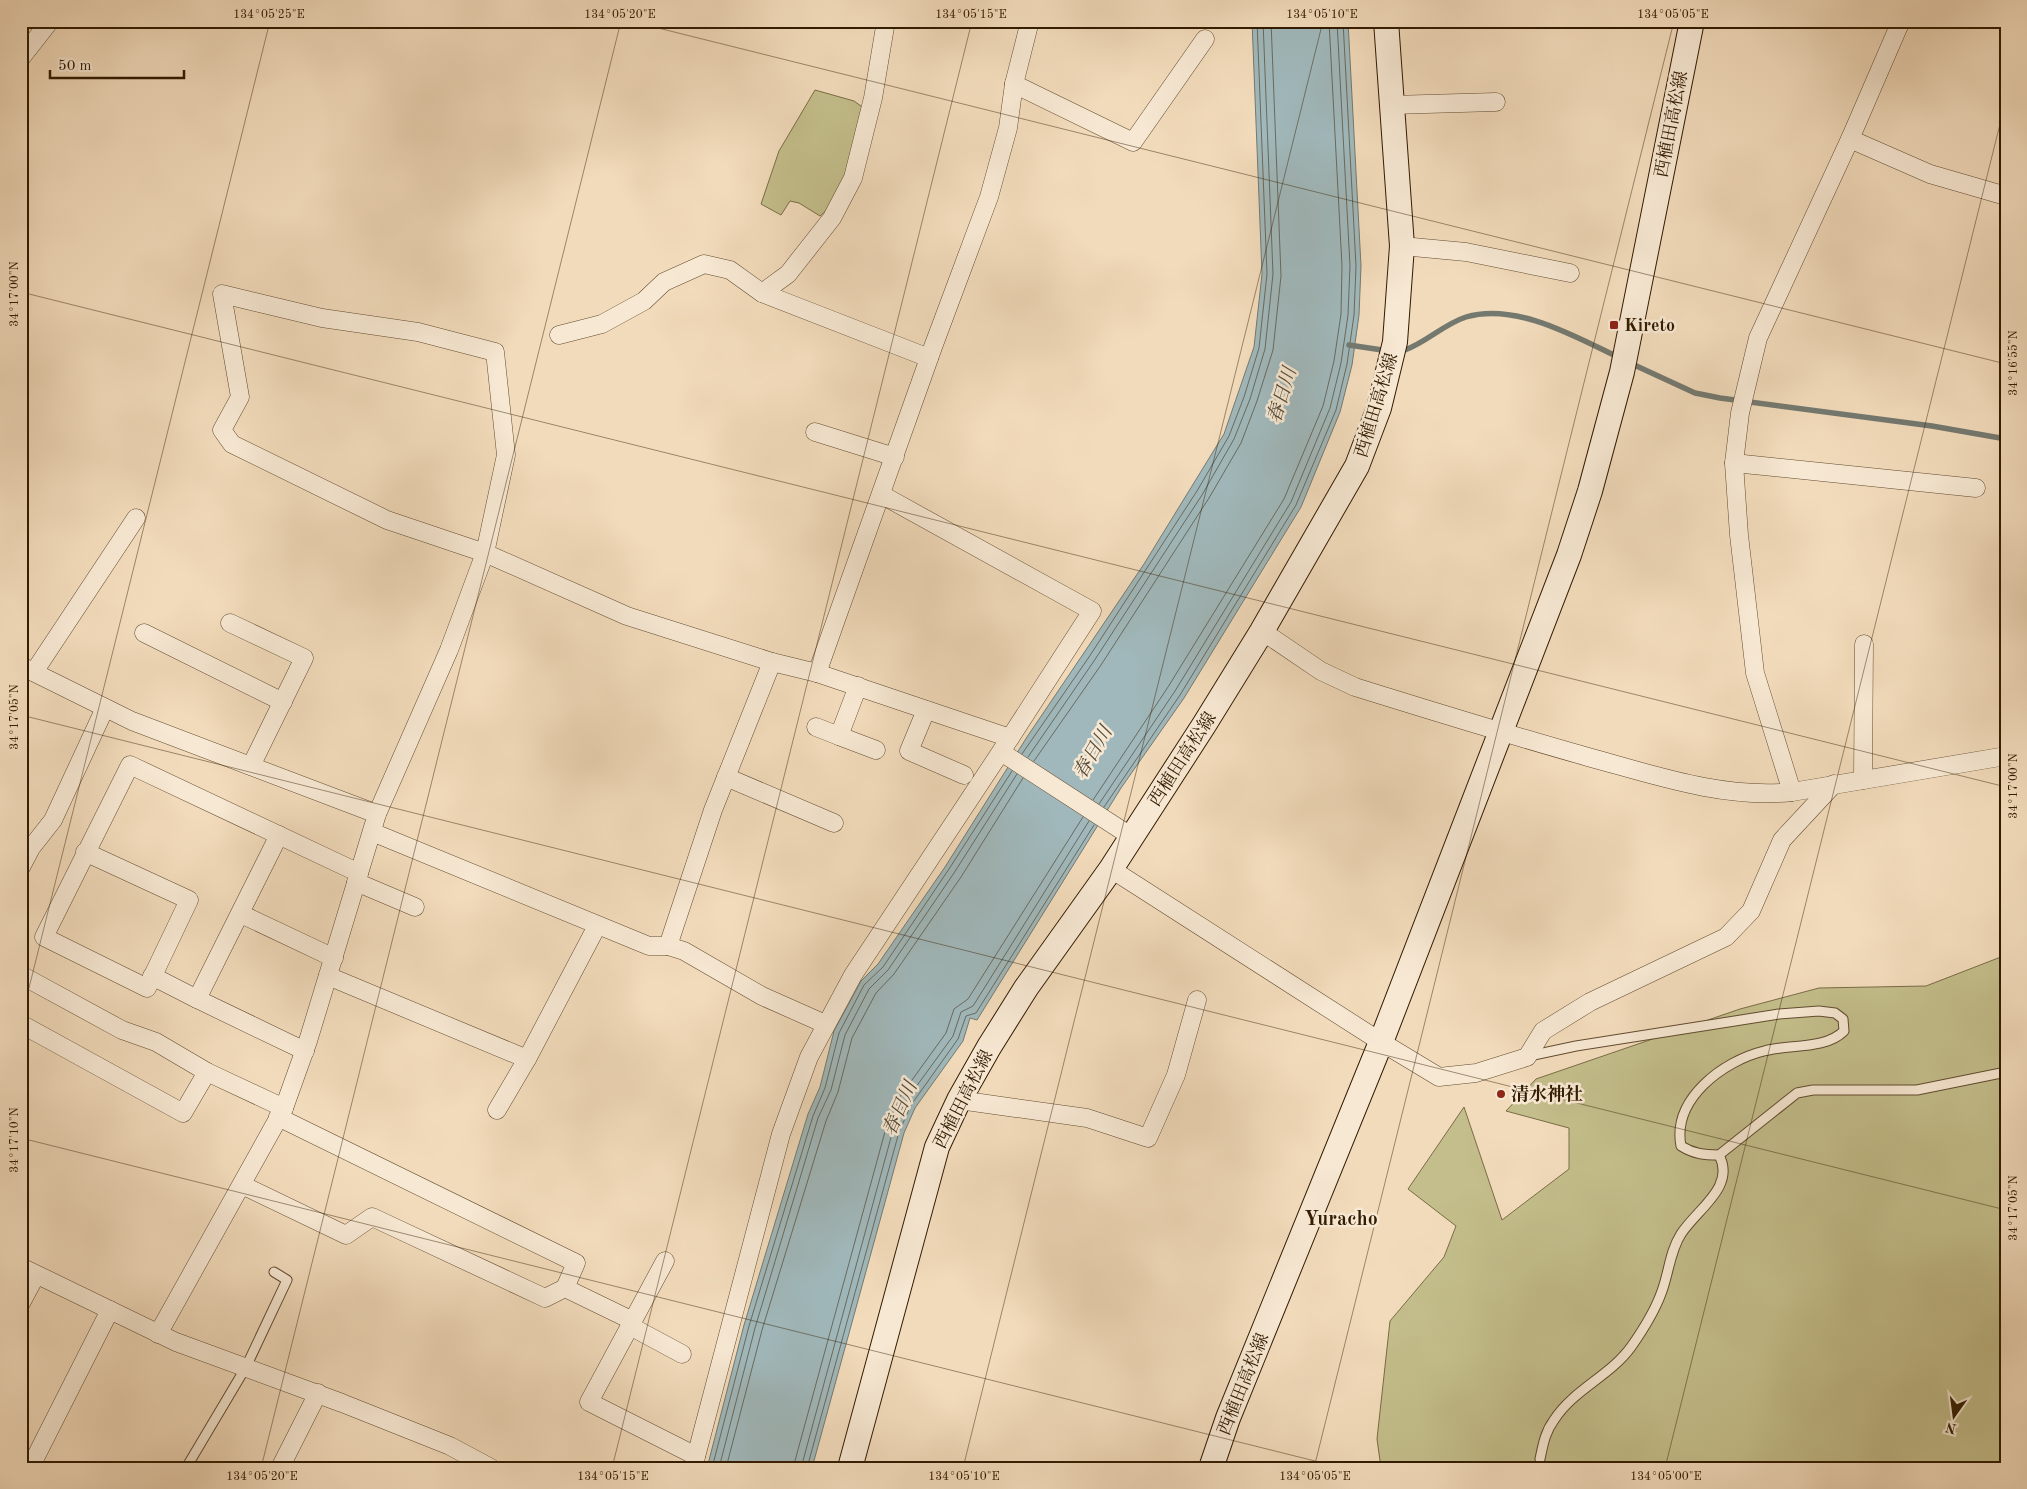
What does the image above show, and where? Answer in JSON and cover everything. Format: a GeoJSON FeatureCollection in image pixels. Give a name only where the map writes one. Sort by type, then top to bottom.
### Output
{"type":"FeatureCollection","features":[{"type":"Feature","properties":{"kind":"main road","name":"西植田高松線"},"geometry":{"type":"LineString","coordinates":[[850,1468],[937,1147],[959,1100],[1026,988],[1111,869],[1262,630],[1357,466],[1379,408],[1395,342],[1402,246],[1386,21]]}},
{"type":"Feature","properties":{"kind":"main road","name":"西植田高松線"},"geometry":{"type":"LineString","coordinates":[[1211,1468],[1236,1400],[1381,1042],[1569,555],[1590,491],[1622,372],[1692,21]]}},
{"type":"Feature","properties":{"kind":"street"},"geometry":{"type":"LineString","coordinates":[[21,58],[50,21]]}},
{"type":"Feature","properties":{"kind":"street"},"geometry":{"type":"LineString","coordinates":[[762,294],[794,267],[832,218],[853,178],[873,98],[886,21]]}},
{"type":"Feature","properties":{"kind":"street"},"geometry":{"type":"LineString","coordinates":[[818,673],[929,358],[989,197],[1008,128],[1014,84],[1030,21]]}},
{"type":"Feature","properties":{"kind":"street"},"geometry":{"type":"LineString","coordinates":[[1792,792],[1755,673],[1739,535],[1734,463],[1740,413],[1758,338],[1902,21]]}},
{"type":"Feature","properties":{"kind":"street"},"geometry":{"type":"LineString","coordinates":[[1014,84],[1133,142],[1205,39]]}},
{"type":"Feature","properties":{"kind":"street"},"geometry":{"type":"LineString","coordinates":[[1391,105],[1496,102]]}},
{"type":"Feature","properties":{"kind":"street"},"geometry":{"type":"LineString","coordinates":[[1850,139],[1930,174],[2006,196]]}},
{"type":"Feature","properties":{"kind":"street"},"geometry":{"type":"LineString","coordinates":[[1402,246],[1466,252],[1570,273]]}},
{"type":"Feature","properties":{"kind":"street"},"geometry":{"type":"LineString","coordinates":[[559,335],[602,324],[644,301],[664,282],[704,264],[730,270],[762,294],[929,358]]}},
{"type":"Feature","properties":{"kind":"street"},"geometry":{"type":"LineString","coordinates":[[158,1334],[281,1112],[304,1051],[334,958],[377,814],[449,650],[486,553],[506,455],[495,352],[418,332],[322,318],[222,294],[240,397],[222,430],[232,444],[388,520],[486,553],[627,616],[772,662],[818,673],[926,710],[1006,745],[1132,837]]}},
{"type":"Feature","properties":{"kind":"street"},"geometry":{"type":"LineString","coordinates":[[814,432],[895,457]]}},
{"type":"Feature","properties":{"kind":"street"},"geometry":{"type":"LineString","coordinates":[[1734,463],[1976,488]]}},
{"type":"Feature","properties":{"kind":"street"},"geometry":{"type":"LineString","coordinates":[[665,1261],[590,1402],[694,1462],[781,1134],[796,1090],[825,1024],[853,974],[1006,745],[1092,611],[882,495]]}},
{"type":"Feature","properties":{"kind":"street"},"geometry":{"type":"LineString","coordinates":[[136,518],[28,669],[132,721],[377,814]]}},
{"type":"Feature","properties":{"kind":"street"},"geometry":{"type":"LineString","coordinates":[[230,623],[304,658],[252,766]]}},
{"type":"Feature","properties":{"kind":"street"},"geometry":{"type":"LineString","coordinates":[[1262,630],[1321,671],[1355,688],[1653,775],[1725,791],[1766,795],[1792,792],[2006,756]]}},
{"type":"Feature","properties":{"kind":"street"},"geometry":{"type":"LineString","coordinates":[[144,632],[283,702]]}},
{"type":"Feature","properties":{"kind":"street"},"geometry":{"type":"LineString","coordinates":[[1863,780],[1864,644]]}},
{"type":"Feature","properties":{"kind":"street"},"geometry":{"type":"LineString","coordinates":[[668,946],[726,777],[772,662]]}},
{"type":"Feature","properties":{"kind":"street"},"geometry":{"type":"LineString","coordinates":[[839,736],[858,686]]}},
{"type":"Feature","properties":{"kind":"street"},"geometry":{"type":"LineString","coordinates":[[21,867],[32,848],[53,820],[105,708]]}},
{"type":"Feature","properties":{"kind":"street"},"geometry":{"type":"LineString","coordinates":[[926,710],[908,751],[964,775]]}},
{"type":"Feature","properties":{"kind":"street"},"geometry":{"type":"LineString","coordinates":[[816,726],[876,750]]}},
{"type":"Feature","properties":{"kind":"street"},"geometry":{"type":"LineString","coordinates":[[86,852],[189,900],[146,988],[44,937],[86,852],[130,765],[279,835],[415,907]]}},
{"type":"Feature","properties":{"kind":"street"},"geometry":{"type":"LineString","coordinates":[[726,777],[834,823]]}},
{"type":"Feature","properties":{"kind":"street"},"geometry":{"type":"LineString","coordinates":[[1111,869],[1381,1042],[1440,1077],[1476,1073],[1527,1057],[1543,1031],[1590,1002],[1726,937],[1751,912],[1782,840],[1834,784]]}},
{"type":"Feature","properties":{"kind":"street"},"geometry":{"type":"LineString","coordinates":[[372,832],[649,946],[668,946],[684,951],[762,996],[825,1024]]}},
{"type":"Feature","properties":{"kind":"street"},"geometry":{"type":"LineString","coordinates":[[197,999],[279,835]]}},
{"type":"Feature","properties":{"kind":"street"},"geometry":{"type":"LineString","coordinates":[[241,914],[334,958]]}},
{"type":"Feature","properties":{"kind":"street"},"geometry":{"type":"LineString","coordinates":[[497,1110],[527,1059],[597,926]]}},
{"type":"Feature","properties":{"kind":"street"},"geometry":{"type":"LineString","coordinates":[[21,975],[122,1030],[156,1042],[281,1112],[576,1263],[565,1288],[545,1298],[372,1217],[346,1235],[242,1185]]}},
{"type":"Feature","properties":{"kind":"street"},"geometry":{"type":"LineString","coordinates":[[152,976],[304,1051]]}},
{"type":"Feature","properties":{"kind":"street"},"geometry":{"type":"LineString","coordinates":[[328,976],[527,1059]]}},
{"type":"Feature","properties":{"kind":"street"},"geometry":{"type":"LineString","coordinates":[[959,1100],[1086,1118],[1148,1138],[1176,1075],[1197,1000]]}},
{"type":"Feature","properties":{"kind":"street"},"geometry":{"type":"LineString","coordinates":[[21,1024],[183,1113],[208,1072]]}},
{"type":"Feature","properties":{"kind":"street"},"geometry":{"type":"LineString","coordinates":[[21,1304],[28,1271],[176,1342],[318,1393],[450,1446],[484,1466]]}},
{"type":"Feature","properties":{"kind":"street"},"geometry":{"type":"LineString","coordinates":[[565,1288],[632,1324],[682,1354]]}},
{"type":"Feature","properties":{"kind":"street"},"geometry":{"type":"LineString","coordinates":[[30,1468],[110,1310]]}},
{"type":"Feature","properties":{"kind":"street"},"geometry":{"type":"LineString","coordinates":[[286,1466],[318,1393]]}},
{"type":"Feature","properties":{"kind":"lane"},"geometry":{"type":"LineString","coordinates":[[1527,1057],[1576,1046],[1779,1014],[1819,1011],[1835,1013],[1843,1019],[1844,1031],[1830,1042],[1763,1051],[1737,1062],[1709,1081],[1692,1097],[1683,1112],[1678,1134],[1681,1146],[1694,1154],[1719,1155],[1797,1093],[1813,1090],[1917,1090],[2006,1072]]}},
{"type":"Feature","properties":{"kind":"lane"},"geometry":{"type":"LineString","coordinates":[[1540,1459],[1545,1435],[1554,1418],[1615,1366],[1630,1348],[1655,1310],[1672,1253],[1681,1234],[1716,1192],[1723,1180],[1724,1165],[1719,1155]]}},
{"type":"Feature","properties":{"kind":"lane"},"geometry":{"type":"LineString","coordinates":[[186,1468],[246,1367],[287,1280],[274,1272]]}},
{"type":"Feature","properties":{"kind":"shaded area"},"geometry":{"type":"Polygon","coordinates":[[[815,90],[854,101],[865,109],[850,174],[836,202],[820,216],[799,203],[790,201],[781,215],[761,204],[779,151],[815,90]]]}},
{"type":"Feature","properties":{"kind":"shaded area"},"geometry":{"type":"Polygon","coordinates":[[[2006,955],[2006,1468],[1381,1468],[1377,1439],[1390,1321],[1444,1257],[1456,1226],[1408,1189],[1464,1107],[1502,1220],[1569,1169],[1569,1128],[1506,1111],[1536,1079],[1740,1009],[1819,988],[1926,986],[2006,955]]]}},
{"type":"Feature","properties":{"kind":"water","name":"春日川"},"geometry":{"type":"Polygon","coordinates":[[[1252,21],[1348,21],[1361,266],[1359,315],[1352,365],[1340,412],[1301,507],[1184,698],[1121,788],[977,1020],[970,1018],[963,1041],[915,1108],[904,1133],[812,1468],[707,1468],[744,1325],[808,1114],[820,1087],[834,1031],[861,981],[878,964],[945,867],[1027,737],[1144,564],[1224,434],[1254,347],[1262,274],[1252,21]]]}},
{"type":"Feature","properties":{"kind":"waterway"},"geometry":{"type":"LineString","coordinates":[[1405,350],[1466,317],[1485,314],[1505,314],[1545,324],[1620,358]]}},
{"type":"Feature","properties":{"kind":"waterway"},"geometry":{"type":"LineString","coordinates":[[1349,345],[1382,350]]}},
{"type":"Feature","properties":{"kind":"waterway"},"geometry":{"type":"LineString","coordinates":[[1630,363],[1695,393],[1720,398],[1932,426],[2006,439]]}},
{"type":"Feature","properties":{"kind":"place","name":"Kireto"},"geometry":{"type":"Point","coordinates":[1614,325]}},
{"type":"Feature","properties":{"kind":"place","name":"清水神社"},"geometry":{"type":"Point","coordinates":[1501,1094]}},
{"type":"Feature","properties":{"kind":"district","name":"Yuracho"},"geometry":{"type":"Point","coordinates":[1341,1218]}}]}
